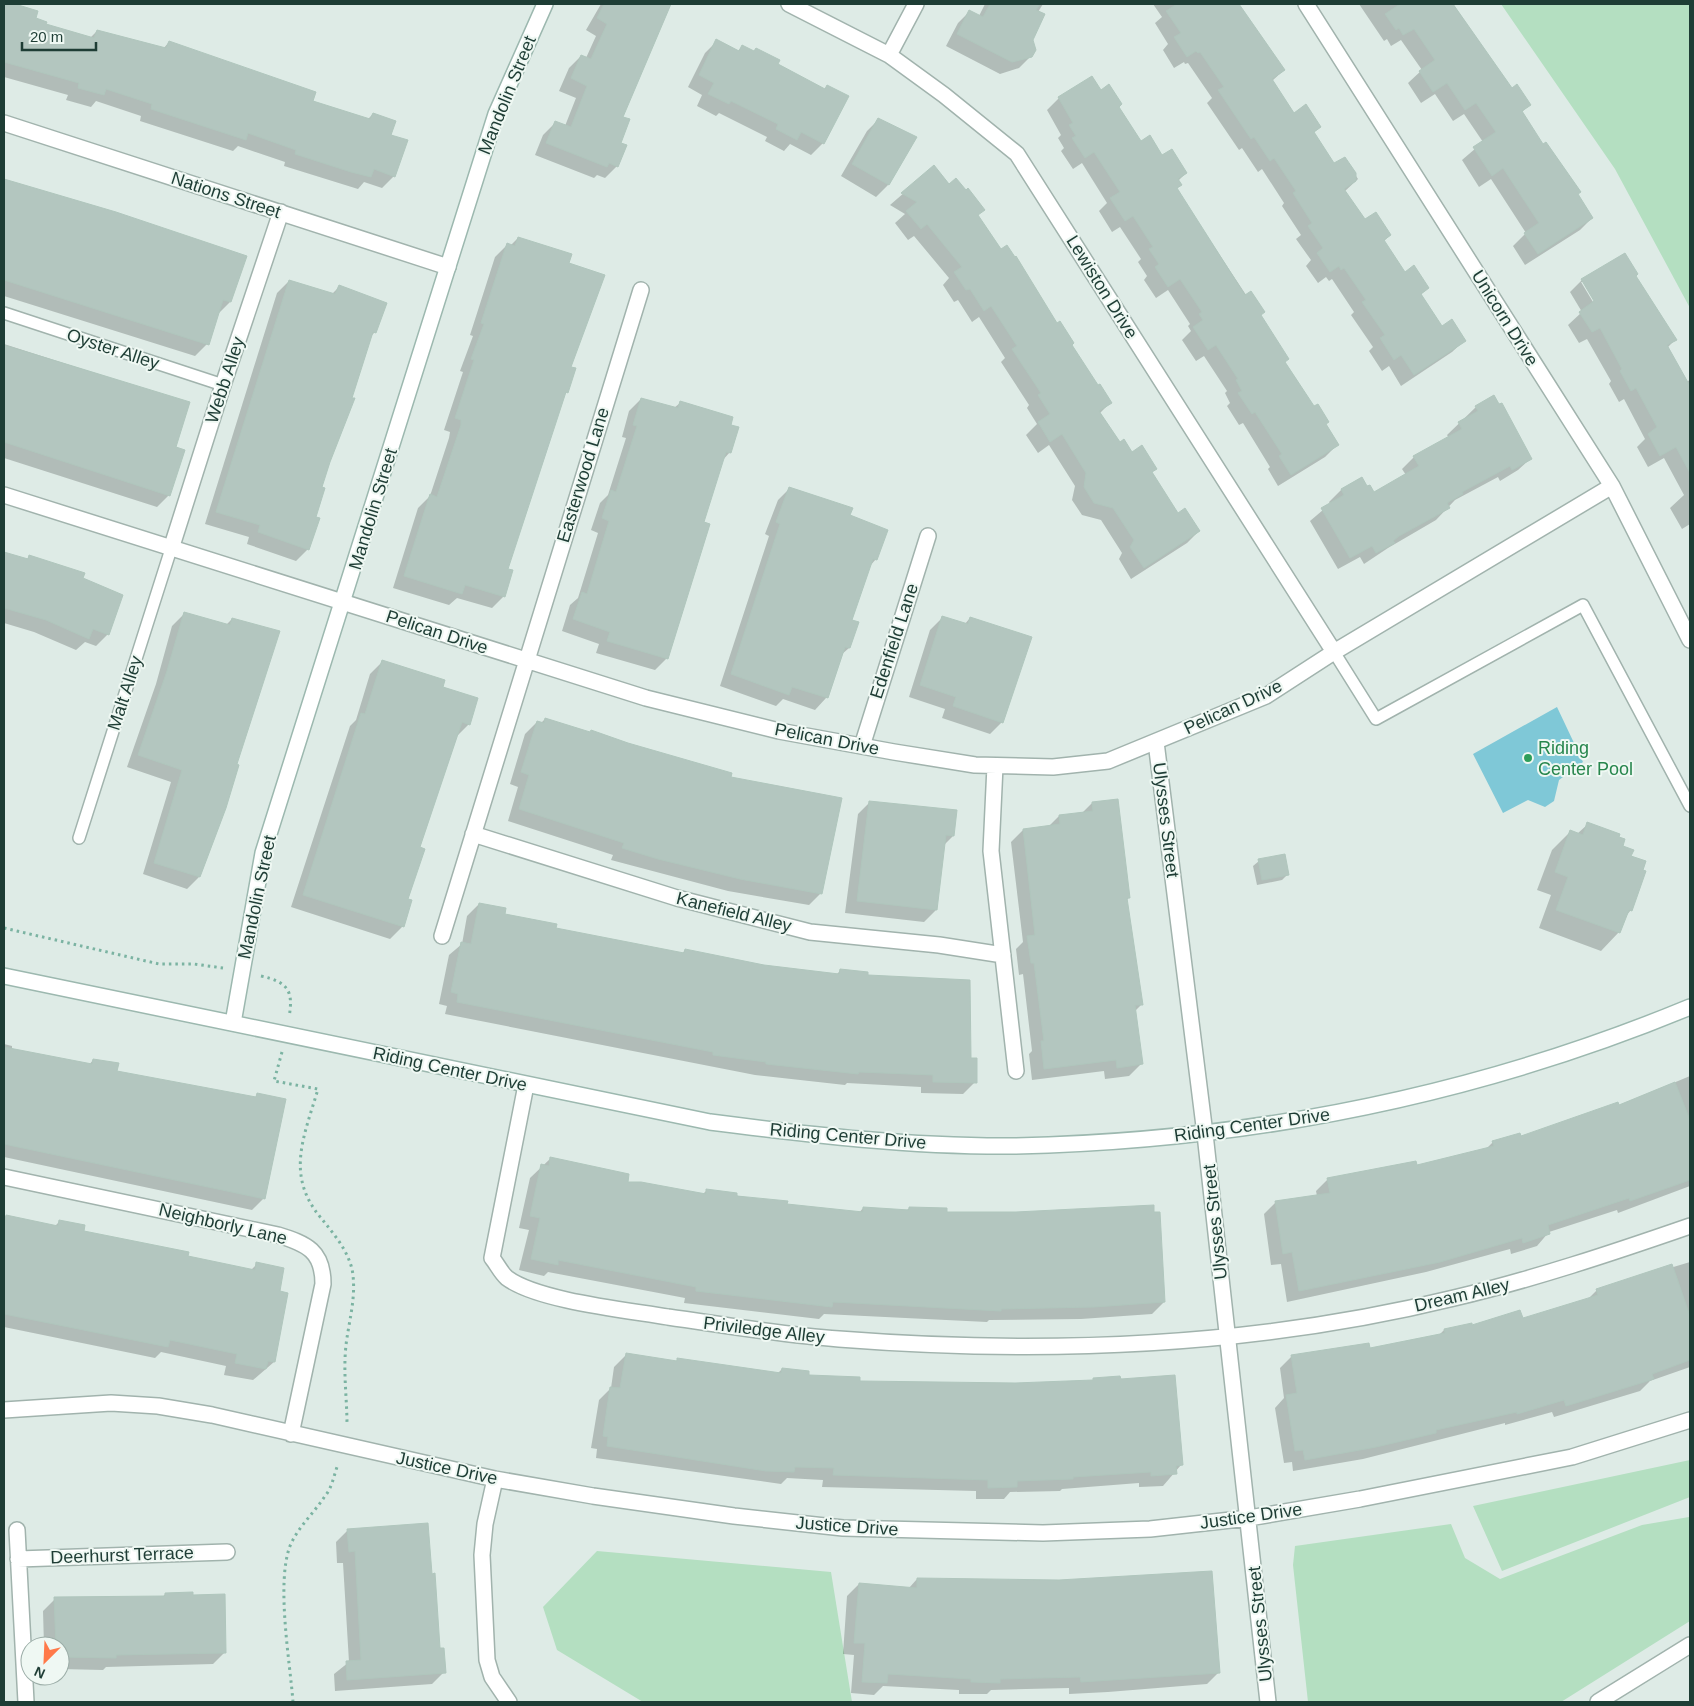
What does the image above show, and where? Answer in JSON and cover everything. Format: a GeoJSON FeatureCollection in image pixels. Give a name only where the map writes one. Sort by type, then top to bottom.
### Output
{"type":"FeatureCollection","features":[{"type":"Feature","properties":{"kind":"street","name":"Mandolin Street"},"geometry":{"type":"LineString","coordinates":[[233,1024],[263,853],[496,114],[545,4]]}},
{"type":"Feature","properties":{"kind":"street","name":"Lewiston Drive"},"geometry":{"type":"LineString","coordinates":[[789,4],[889,55],[944,94],[1017,154],[1334,652]]}},
{"type":"Feature","properties":{"kind":"street"},"geometry":{"type":"LineString","coordinates":[[889,55],[916,4]]}},
{"type":"Feature","properties":{"kind":"street","name":"Unicorn Drive"},"geometry":{"type":"LineString","coordinates":[[1306,4],[1612,486],[1690,640]]}},
{"type":"Feature","properties":{"kind":"street","name":"Nations Street"},"geometry":{"type":"LineString","coordinates":[[4,123],[448,267]]}},
{"type":"Feature","properties":{"kind":"street","name":"Webb Alley"},"geometry":{"type":"LineString","coordinates":[[171,549],[223,384],[281,212]]}},
{"type":"Feature","properties":{"kind":"street","name":"Easterwood Lane"},"geometry":{"type":"LineString","coordinates":[[526,660],[641,290]]}},
{"type":"Feature","properties":{"kind":"street","name":"Pelican Drive"},"geometry":{"type":"LineString","coordinates":[[4,495],[646,698],[779,731],[975,765],[1053,766],[1108,761],[1266,696],[1334,652],[1612,486]]}},
{"type":"Feature","properties":{"kind":"street","name":"Edenfield Lane"},"geometry":{"type":"LineString","coordinates":[[862,746],[928,536]]}},
{"type":"Feature","properties":{"kind":"street"},"geometry":{"type":"LineString","coordinates":[[442,936],[526,660]]}},
{"type":"Feature","properties":{"kind":"street","name":"Ulysses Street"},"geometry":{"type":"LineString","coordinates":[[1156,742],[1205,1134],[1268,1702]]}},
{"type":"Feature","properties":{"kind":"street"},"geometry":{"type":"LineString","coordinates":[[995,766],[991,851],[1016,1071]]}},
{"type":"Feature","properties":{"kind":"street","name":"Kanefield Alley"},"geometry":{"type":"LineString","coordinates":[[473,834],[677,898],[810,932],[939,945],[1003,955]]}},
{"type":"Feature","properties":{"kind":"street","name":"Riding Center Drive"},"geometry":{"type":"LineString","coordinates":[[4,976],[710,1122],[814,1136],[908,1143],[1032,1145],[1119,1142],[1205,1134],[1326,1116],[1438,1092],[1540,1062],[1690,1008]]}},
{"type":"Feature","properties":{"kind":"street","name":"Priviledge Alley"},"geometry":{"type":"LineString","coordinates":[[526,1085],[492,1258],[504,1276],[529,1290],[617,1309],[837,1339],[1016,1348],[1091,1346],[1228,1337]]}},
{"type":"Feature","properties":{"kind":"street","name":"Neighborly Lane"},"geometry":{"type":"LineString","coordinates":[[4,1177],[278,1235],[302,1242],[315,1254],[323,1269],[322,1284],[291,1434]]}},
{"type":"Feature","properties":{"kind":"street","name":"Dream Alley"},"geometry":{"type":"LineString","coordinates":[[1228,1337],[1367,1316],[1452,1299],[1538,1276],[1690,1226]]}},
{"type":"Feature","properties":{"kind":"street","name":"Justice Drive"},"geometry":{"type":"LineString","coordinates":[[4,1410],[111,1404],[158,1406],[212,1415],[495,1479],[724,1515],[843,1528],[1044,1533],[1150,1529],[1249,1518],[1360,1499],[1572,1457],[1690,1420]]}},
{"type":"Feature","properties":{"kind":"street"},"geometry":{"type":"LineString","coordinates":[[495,1479],[485,1524],[482,1555],[487,1651],[492,1677],[509,1702]]}},
{"type":"Feature","properties":{"kind":"street"},"geometry":{"type":"LineString","coordinates":[[17,1530],[26,1702]]}},
{"type":"Feature","properties":{"kind":"street","name":"Deerhurst Terrace"},"geometry":{"type":"LineString","coordinates":[[18,1559],[227,1552]]}},
{"type":"Feature","properties":{"kind":"street"},"geometry":{"type":"LineString","coordinates":[[1598,1702],[1690,1645]]}},
{"type":"Feature","properties":{"kind":"lane","name":"Oyster Alley"},"geometry":{"type":"LineString","coordinates":[[4,313],[223,384]]}},
{"type":"Feature","properties":{"kind":"lane","name":"Malt Alley"},"geometry":{"type":"LineString","coordinates":[[79,838],[171,549]]}},
{"type":"Feature","properties":{"kind":"lane"},"geometry":{"type":"LineString","coordinates":[[1334,652],[1376,719],[1583,605],[1690,806]]}},
{"type":"Feature","properties":{"kind":"path"},"geometry":{"type":"LineString","coordinates":[[4,928],[159,964],[194,964],[275,979],[288,989],[291,997],[291,1008],[274,1081],[318,1089]]}},
{"type":"Feature","properties":{"kind":"path"},"geometry":{"type":"LineString","coordinates":[[293,1702],[284,1588],[285,1567],[291,1546],[305,1522],[327,1495],[338,1464]]}},
{"type":"Feature","properties":{"kind":"green space"},"geometry":{"type":"Polygon","coordinates":[[[1501,4],[1690,4],[1690,308],[1615,169],[1501,4]]]}},
{"type":"Feature","properties":{"kind":"green space"},"geometry":{"type":"Polygon","coordinates":[[[1690,1460],[1690,1497],[1502,1571],[1473,1506],[1690,1460]]]}},
{"type":"Feature","properties":{"kind":"green space"},"geometry":{"type":"Polygon","coordinates":[[[1689,1517],[1690,1621],[1561,1702],[1308,1702],[1293,1565],[1295,1546],[1451,1524],[1465,1558],[1500,1579],[1642,1525],[1689,1517]]]}},
{"type":"Feature","properties":{"kind":"green space"},"geometry":{"type":"Polygon","coordinates":[[[597,1551],[831,1572],[852,1702],[643,1702],[557,1650],[543,1607],[597,1551]]]}},
{"type":"Feature","properties":{"kind":"water","name":"Riding Center Pool"},"geometry":{"type":"Polygon","coordinates":[[[1557,707],[1583,762],[1559,780],[1554,801],[1545,807],[1528,800],[1503,813],[1473,754],[1557,707]]]}},
{"type":"Feature","properties":{"kind":"building"},"geometry":{"type":"Polygon","coordinates":[[[4,4],[15,4],[38,11],[36,18],[47,22],[46,24],[94,38],[97,30],[166,48],[169,41],[316,92],[313,101],[370,119],[373,113],[396,121],[391,135],[408,140],[395,177],[374,169],[371,177],[351,172],[295,154],[296,150],[248,133],[246,140],[151,109],[152,104],[106,89],[104,95],[78,88],[79,83],[4,62],[4,4]]]}},
{"type":"Feature","properties":{"kind":"building"},"geometry":{"type":"Polygon","coordinates":[[[604,4],[671,4],[623,117],[630,119],[621,143],[627,145],[618,167],[609,163],[607,167],[546,143],[555,121],[571,127],[587,86],[571,78],[581,55],[591,59],[607,24],[597,18],[604,4]]]}},
{"type":"Feature","properties":{"kind":"building"},"geometry":{"type":"Polygon","coordinates":[[[990,4],[1040,4],[1036,10],[1045,14],[1033,40],[1036,50],[1032,57],[1012,62],[957,34],[969,10],[983,17],[990,4]]]}},
{"type":"Feature","properties":{"kind":"building"},"geometry":{"type":"Polygon","coordinates":[[[1177,4],[1239,4],[1285,70],[1272,79],[1294,113],[1306,104],[1321,127],[1314,132],[1334,163],[1345,157],[1356,173],[1356,181],[1344,189],[1365,219],[1376,212],[1391,235],[1384,240],[1405,272],[1414,265],[1429,288],[1421,294],[1442,326],[1452,319],[1466,341],[1414,375],[1401,355],[1394,360],[1380,338],[1385,335],[1362,302],[1366,300],[1344,268],[1341,270],[1339,266],[1330,272],[1317,253],[1323,248],[1308,226],[1312,223],[1293,193],[1296,191],[1274,158],[1270,161],[1254,137],[1251,139],[1218,90],[1224,87],[1200,52],[1196,51],[1187,57],[1174,37],[1181,33],[1166,11],[1177,4]]]}},
{"type":"Feature","properties":{"kind":"building"},"geometry":{"type":"Polygon","coordinates":[[[1400,4],[1453,4],[1512,88],[1517,84],[1531,105],[1522,111],[1543,144],[1546,142],[1581,192],[1578,194],[1593,218],[1538,254],[1524,233],[1539,223],[1503,168],[1492,176],[1473,147],[1496,132],[1476,103],[1465,110],[1447,83],[1433,92],[1419,71],[1435,60],[1414,29],[1403,35],[1399,28],[1396,30],[1385,14],[1400,4]]]}},
{"type":"Feature","properties":{"kind":"building"},"geometry":{"type":"Polygon","coordinates":[[[716,39],[739,51],[742,45],[754,51],[756,48],[780,60],[778,64],[825,89],[827,85],[849,96],[824,144],[801,132],[797,140],[776,129],[778,124],[731,101],[729,104],[708,94],[714,83],[699,75],[716,39]]]}},
{"type":"Feature","properties":{"kind":"building"},"geometry":{"type":"Polygon","coordinates":[[[1092,76],[1101,90],[1109,84],[1122,104],[1119,107],[1141,141],[1150,135],[1162,155],[1172,149],[1187,173],[1178,179],[1182,185],[1177,188],[1245,295],[1251,291],[1265,312],[1261,315],[1289,359],[1285,362],[1314,406],[1318,404],[1329,422],[1326,424],[1339,445],[1291,475],[1279,456],[1282,454],[1255,412],[1252,414],[1238,393],[1242,391],[1236,380],[1238,379],[1216,345],[1208,350],[1193,327],[1203,320],[1199,314],[1202,312],[1180,279],[1168,287],[1155,267],[1159,264],[1149,249],[1153,247],[1133,216],[1125,221],[1110,198],[1120,192],[1094,152],[1085,158],[1072,138],[1076,136],[1069,125],[1073,123],[1058,97],[1092,76]]]}},
{"type":"Feature","properties":{"kind":"building"},"geometry":{"type":"Polygon","coordinates":[[[878,118],[917,137],[889,185],[852,164],[878,118]]]}},
{"type":"Feature","properties":{"kind":"building"},"geometry":{"type":"Polygon","coordinates":[[[934,165],[949,184],[956,178],[966,190],[968,188],[985,210],[978,215],[1001,249],[1007,245],[1016,256],[1057,323],[1060,321],[1074,343],[1072,345],[1112,403],[1099,411],[1120,442],[1124,439],[1132,452],[1142,445],[1157,469],[1152,472],[1178,513],[1185,508],[1200,531],[1144,568],[1130,547],[1134,540],[1113,508],[1094,503],[1084,487],[1086,473],[1062,434],[1050,442],[1038,422],[1050,414],[1038,395],[1041,393],[1012,349],[1017,346],[991,306],[984,311],[970,289],[966,290],[954,272],[962,267],[927,224],[921,229],[906,211],[917,202],[901,193],[934,165]]]}},
{"type":"Feature","properties":{"kind":"building"},"geometry":{"type":"Polygon","coordinates":[[[4,179],[116,212],[247,256],[231,302],[223,300],[209,345],[4,280],[4,179]]]}},
{"type":"Feature","properties":{"kind":"building"},"geometry":{"type":"Polygon","coordinates":[[[518,237],[572,254],[569,263],[605,275],[571,367],[576,368],[568,393],[566,392],[508,569],[513,570],[505,597],[465,585],[462,594],[404,576],[430,494],[437,497],[461,425],[461,420],[455,418],[474,360],[471,359],[484,324],[481,323],[507,243],[515,246],[518,237]]]}},
{"type":"Feature","properties":{"kind":"building"},"geometry":{"type":"Polygon","coordinates":[[[1625,253],[1638,274],[1636,276],[1677,340],[1667,345],[1690,386],[1690,473],[1676,447],[1660,456],[1648,434],[1657,427],[1636,388],[1631,391],[1620,371],[1622,369],[1600,328],[1592,332],[1579,312],[1594,301],[1581,279],[1625,253]]]}},
{"type":"Feature","properties":{"kind":"building"},"geometry":{"type":"Polygon","coordinates":[[[289,280],[335,294],[339,285],[387,303],[376,333],[373,332],[352,398],[355,398],[322,487],[325,488],[316,517],[320,518],[309,550],[258,532],[260,525],[216,512],[289,280]]]}},
{"type":"Feature","properties":{"kind":"building"},"geometry":{"type":"Polygon","coordinates":[[[4,345],[190,402],[176,447],[185,450],[170,496],[4,442],[4,345]]]}},
{"type":"Feature","properties":{"kind":"building"},"geometry":{"type":"Polygon","coordinates":[[[1494,395],[1499,404],[1502,403],[1532,459],[1512,470],[1510,466],[1462,492],[1463,494],[1447,503],[1450,508],[1399,536],[1393,541],[1395,543],[1376,553],[1372,546],[1350,558],[1321,508],[1344,495],[1341,489],[1362,477],[1367,486],[1370,485],[1374,492],[1419,466],[1413,456],[1462,429],[1458,422],[1478,411],[1475,406],[1494,395]]]}},
{"type":"Feature","properties":{"kind":"building"},"geometry":{"type":"Polygon","coordinates":[[[641,398],[678,408],[680,401],[733,417],[731,425],[739,427],[731,453],[726,452],[704,522],[710,524],[668,659],[607,641],[610,632],[573,619],[582,592],[587,594],[609,521],[602,518],[611,490],[616,492],[637,426],[633,425],[641,398]]]}},
{"type":"Feature","properties":{"kind":"building"},"geometry":{"type":"Polygon","coordinates":[[[789,487],[853,508],[850,515],[888,530],[877,560],[873,559],[852,620],[859,622],[850,648],[845,647],[828,698],[792,687],[789,695],[731,674],[780,524],[776,522],[789,487]]]}},
{"type":"Feature","properties":{"kind":"building"},"geometry":{"type":"Polygon","coordinates":[[[4,552],[28,559],[29,555],[85,573],[83,578],[123,595],[109,635],[93,629],[89,639],[46,620],[4,608],[4,552]]]}},
{"type":"Feature","properties":{"kind":"building"},"geometry":{"type":"Polygon","coordinates":[[[184,612],[230,625],[232,618],[280,631],[237,764],[239,765],[226,808],[200,877],[154,863],[182,770],[138,755],[167,671],[184,612]]]}},
{"type":"Feature","properties":{"kind":"building"},"geometry":{"type":"Polygon","coordinates":[[[942,616],[968,624],[970,617],[1032,637],[1003,723],[953,706],[956,697],[920,685],[942,616]]]}},
{"type":"Feature","properties":{"kind":"building"},"geometry":{"type":"Polygon","coordinates":[[[382,660],[445,680],[443,687],[478,698],[470,725],[462,722],[420,847],[425,849],[408,899],[412,900],[404,927],[303,895],[361,713],[365,714],[382,660]]]}},
{"type":"Feature","properties":{"kind":"building"},"geometry":{"type":"Polygon","coordinates":[[[545,718],[732,773],[731,777],[842,798],[822,894],[740,879],[658,859],[622,848],[624,843],[519,809],[529,775],[521,772],[537,721],[544,723],[545,718]]]}},
{"type":"Feature","properties":{"kind":"building"},"geometry":{"type":"Polygon","coordinates":[[[1118,799],[1130,898],[1127,898],[1143,1005],[1135,1005],[1143,1064],[1117,1068],[1116,1060],[1044,1069],[1041,1041],[1044,1041],[1034,963],[1031,963],[1027,936],[1035,935],[1023,829],[1060,824],[1059,815],[1093,811],[1092,802],[1118,799]]]}},
{"type":"Feature","properties":{"kind":"building"},"geometry":{"type":"Polygon","coordinates":[[[869,801],[957,810],[954,836],[946,835],[937,910],[857,901],[869,801]]]}},
{"type":"Feature","properties":{"kind":"building"},"geometry":{"type":"Polygon","coordinates":[[[1587,822],[1620,834],[1619,837],[1625,839],[1623,846],[1634,850],[1631,856],[1646,861],[1643,870],[1646,871],[1632,911],[1629,910],[1620,933],[1556,910],[1568,877],[1555,872],[1570,830],[1583,835],[1587,822]]]}},
{"type":"Feature","properties":{"kind":"building"},"geometry":{"type":"Polygon","coordinates":[[[1285,854],[1289,875],[1262,880],[1258,859],[1285,854]]]}},
{"type":"Feature","properties":{"kind":"building"},"geometry":{"type":"Polygon","coordinates":[[[479,903],[506,908],[505,914],[557,924],[556,928],[684,953],[685,949],[764,965],[839,974],[840,969],[868,972],[868,975],[970,980],[971,1058],[977,1058],[977,1083],[933,1082],[933,1075],[859,1072],[858,1074],[766,1064],[766,1062],[713,1055],[713,1052],[457,1002],[458,994],[451,992],[461,942],[471,944],[479,903]]]}},
{"type":"Feature","properties":{"kind":"building"},"geometry":{"type":"Polygon","coordinates":[[[4,1047],[92,1064],[93,1059],[119,1063],[117,1071],[256,1097],[257,1093],[286,1099],[265,1199],[4,1144],[4,1047]]]}},
{"type":"Feature","properties":{"kind":"building"},"geometry":{"type":"Polygon","coordinates":[[[1675,1082],[1690,1120],[1690,1180],[1630,1201],[1629,1198],[1548,1225],[1550,1234],[1523,1243],[1522,1238],[1440,1262],[1299,1291],[1292,1252],[1283,1254],[1275,1201],[1330,1193],[1327,1178],[1416,1161],[1417,1165],[1494,1146],[1492,1141],[1520,1133],[1521,1136],[1618,1102],[1619,1105],[1675,1082]]]}},
{"type":"Feature","properties":{"kind":"building"},"geometry":{"type":"Polygon","coordinates":[[[550,1157],[629,1174],[628,1182],[641,1182],[706,1194],[706,1189],[737,1193],[737,1196],[788,1201],[787,1204],[863,1212],[863,1207],[909,1210],[909,1207],[947,1208],[947,1212],[1016,1212],[1154,1205],[1154,1212],[1160,1212],[1165,1302],[1094,1307],[1001,1309],[1001,1311],[833,1302],[832,1307],[696,1291],[696,1287],[558,1260],[558,1265],[531,1259],[540,1218],[530,1216],[541,1164],[549,1166],[550,1157]]]}},
{"type":"Feature","properties":{"kind":"building"},"geometry":{"type":"Polygon","coordinates":[[[6,1215],[58,1226],[59,1220],[85,1225],[84,1231],[189,1252],[188,1256],[255,1270],[256,1262],[284,1268],[280,1291],[288,1293],[275,1362],[268,1361],[266,1369],[235,1363],[237,1354],[170,1340],[168,1347],[4,1314],[4,1226],[6,1215]]]}},
{"type":"Feature","properties":{"kind":"building"},"geometry":{"type":"Polygon","coordinates":[[[1672,1264],[1690,1316],[1690,1360],[1652,1374],[1654,1379],[1566,1406],[1564,1400],[1517,1414],[1517,1412],[1436,1430],[1436,1433],[1376,1447],[1305,1460],[1303,1450],[1295,1451],[1286,1395],[1297,1393],[1291,1355],[1369,1343],[1370,1348],[1445,1333],[1444,1329],[1472,1323],[1472,1325],[1520,1310],[1523,1318],[1598,1295],[1596,1289],[1672,1264]]]}},
{"type":"Feature","properties":{"kind":"building"},"geometry":{"type":"Polygon","coordinates":[[[626,1353],[677,1361],[677,1358],[781,1373],[782,1368],[809,1371],[809,1375],[860,1377],[860,1381],[1015,1383],[1093,1380],[1093,1378],[1120,1376],[1121,1379],[1175,1375],[1183,1465],[1176,1466],[1177,1474],[1151,1476],[1151,1472],[1073,1477],[1073,1479],[1017,1481],[1017,1487],[988,1488],[988,1480],[833,1475],[834,1468],[795,1467],[794,1472],[766,1471],[607,1446],[608,1437],[603,1436],[610,1387],[620,1388],[626,1353]]]}},
{"type":"Feature","properties":{"kind":"building"},"geometry":{"type":"Polygon","coordinates":[[[428,1523],[432,1574],[435,1573],[440,1648],[444,1648],[446,1673],[347,1680],[346,1661],[361,1660],[355,1551],[349,1552],[347,1529],[428,1523]]]}},
{"type":"Feature","properties":{"kind":"building"},"geometry":{"type":"Polygon","coordinates":[[[1212,1571],[1220,1673],[1081,1682],[1080,1677],[1000,1679],[1000,1683],[971,1682],[971,1679],[888,1674],[887,1683],[862,1682],[865,1643],[854,1643],[859,1583],[917,1588],[917,1578],[1059,1580],[1212,1571]]]}},
{"type":"Feature","properties":{"kind":"building"},"geometry":{"type":"Polygon","coordinates":[[[193,1592],[193,1595],[225,1594],[226,1653],[116,1655],[116,1658],[70,1657],[70,1636],[56,1636],[54,1597],[165,1596],[165,1593],[193,1592]]]}},
{"type":"Feature","properties":{"kind":"place","name":"Riding Center Pool"},"geometry":{"type":"Point","coordinates":[1528,758]}}]}
